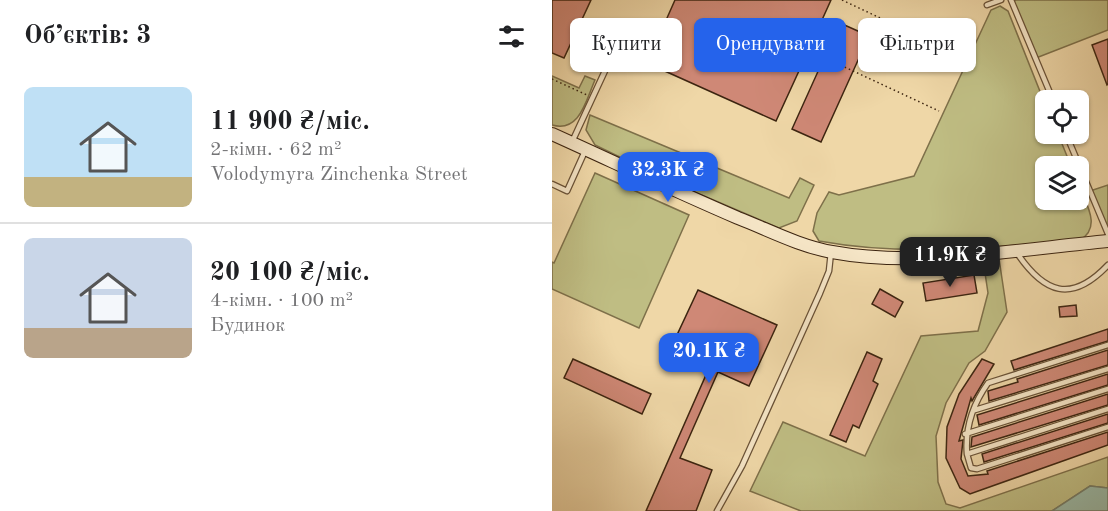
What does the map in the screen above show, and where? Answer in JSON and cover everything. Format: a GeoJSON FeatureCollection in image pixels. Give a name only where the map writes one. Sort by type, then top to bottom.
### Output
{"type":"FeatureCollection","features":[{"type":"Feature","properties":{"kind":"main road"},"geometry":{"type":"LineString","coordinates":[[552,134],[766,230],[831,252],[890,257],[956,255],[1108,241]]}},
{"type":"Feature","properties":{"kind":"lane"},"geometry":{"type":"LineString","coordinates":[[987,5],[1001,0]]}},
{"type":"Feature","properties":{"kind":"lane"},"geometry":{"type":"LineString","coordinates":[[1013,1],[1049,90]]}},
{"type":"Feature","properties":{"kind":"lane"},"geometry":{"type":"LineString","coordinates":[[571,142],[605,72]]}},
{"type":"Feature","properties":{"kind":"lane"},"geometry":{"type":"LineString","coordinates":[[1070,144],[1108,234]]}},
{"type":"Feature","properties":{"kind":"lane"},"geometry":{"type":"LineString","coordinates":[[552,184],[567,191],[586,150]]}},
{"type":"Feature","properties":{"kind":"lane"},"geometry":{"type":"LineString","coordinates":[[1015,250],[1033,273],[1050,288],[1066,289],[1082,286],[1108,266]]}},
{"type":"Feature","properties":{"kind":"lane"},"geometry":{"type":"LineString","coordinates":[[717,511],[742,466],[830,271],[831,252]]}},
{"type":"Feature","properties":{"kind":"lane"},"geometry":{"type":"LineString","coordinates":[[1108,345],[988,383],[965,434],[967,454],[971,468],[977,469],[1108,427]]}},
{"type":"Feature","properties":{"kind":"lane"},"geometry":{"type":"LineString","coordinates":[[975,410],[1108,369]]}},
{"type":"Feature","properties":{"kind":"lane"},"geometry":{"type":"LineString","coordinates":[[965,434],[1108,389]]}},
{"type":"Feature","properties":{"kind":"lane"},"geometry":{"type":"LineString","coordinates":[[967,454],[1108,409]]}},
{"type":"Feature","properties":{"kind":"path"},"geometry":{"type":"LineString","coordinates":[[842,0],[880,18]]}},
{"type":"Feature","properties":{"kind":"path"},"geometry":{"type":"LineString","coordinates":[[846,68],[939,111]]}},
{"type":"Feature","properties":{"kind":"path"},"geometry":{"type":"LineString","coordinates":[[552,79],[593,98]]}},
{"type":"Feature","properties":{"kind":"shaded area"},"geometry":{"type":"Polygon","coordinates":[[[1016,0],[1108,0],[1108,30],[1036,58],[1012,2],[1016,0]]]}},
{"type":"Feature","properties":{"kind":"shaded area"},"geometry":{"type":"Polygon","coordinates":[[[1000,6],[1008,11],[1039,90],[1035,90],[1035,144],[1062,144],[1067,156],[1035,156],[1035,210],[1089,210],[1091,222],[1087,235],[1080,240],[917,250],[884,249],[819,241],[813,231],[817,213],[829,192],[839,195],[914,176],[962,72],[976,72],[976,42],[991,10],[1000,6]]]}},
{"type":"Feature","properties":{"kind":"shaded area"},"geometry":{"type":"Polygon","coordinates":[[[552,76],[579,88],[585,76],[595,80],[576,120],[562,126],[552,125],[552,76]]]}},
{"type":"Feature","properties":{"kind":"shaded area"},"geometry":{"type":"Polygon","coordinates":[[[590,115],[789,198],[800,178],[814,185],[797,221],[779,228],[669,181],[595,145],[586,130],[590,115]]]}},
{"type":"Feature","properties":{"kind":"shaded area"},"geometry":{"type":"Polygon","coordinates":[[[595,173],[689,215],[639,328],[552,289],[552,262],[554,263],[595,173]]]}},
{"type":"Feature","properties":{"kind":"shaded area"},"geometry":{"type":"Polygon","coordinates":[[[1108,185],[1108,234],[1090,191],[1108,185]]]}},
{"type":"Feature","properties":{"kind":"shaded area"},"geometry":{"type":"Polygon","coordinates":[[[998,252],[1007,312],[985,351],[969,363],[946,403],[936,436],[938,482],[946,504],[960,508],[1108,457],[1108,488],[1090,486],[1052,511],[801,511],[750,491],[783,422],[865,456],[921,336],[978,331],[988,293],[982,253],[998,252]]]}},
{"type":"Feature","properties":{"kind":"shaded area"},"geometry":{"type":"Polygon","coordinates":[[[1090,486],[1108,488],[1108,511],[1052,511],[1090,486]]]}},
{"type":"Feature","properties":{"kind":"building"},"geometry":{"type":"Polygon","coordinates":[[[552,0],[591,0],[583,18],[570,18],[570,45],[564,58],[552,53],[552,0]]]}},
{"type":"Feature","properties":{"kind":"building"},"geometry":{"type":"Polygon","coordinates":[[[675,0],[831,0],[823,18],[694,18],[694,72],[798,72],[776,121],[667,72],[682,72],[682,18],[667,18],[675,0]]]}},
{"type":"Feature","properties":{"kind":"building"},"geometry":{"type":"Polygon","coordinates":[[[846,26],[858,31],[858,60],[821,142],[792,129],[818,72],[846,72],[846,26]]]}},
{"type":"Feature","properties":{"kind":"building"},"geometry":{"type":"Polygon","coordinates":[[[1108,39],[1108,84],[1107,85],[1092,45],[1108,39]]]}},
{"type":"Feature","properties":{"kind":"building"},"geometry":{"type":"Polygon","coordinates":[[[974,275],[977,293],[926,301],[923,283],[974,275]]]}},
{"type":"Feature","properties":{"kind":"building"},"geometry":{"type":"Polygon","coordinates":[[[880,289],[903,302],[895,317],[872,304],[880,289]]]}},
{"type":"Feature","properties":{"kind":"building"},"geometry":{"type":"Polygon","coordinates":[[[698,290],[777,325],[749,386],[718,372],[680,458],[712,470],[696,511],[646,511],[709,368],[670,350],[698,290]]]}},
{"type":"Feature","properties":{"kind":"building"},"geometry":{"type":"Polygon","coordinates":[[[1076,305],[1077,316],[1060,317],[1059,307],[1076,305]]]}},
{"type":"Feature","properties":{"kind":"building"},"geometry":{"type":"Polygon","coordinates":[[[1108,329],[1108,341],[1014,370],[1011,361],[1108,329]]]}},
{"type":"Feature","properties":{"kind":"building"},"geometry":{"type":"Polygon","coordinates":[[[1108,350],[1108,365],[989,401],[988,391],[1018,382],[1017,379],[1108,350]]]}},
{"type":"Feature","properties":{"kind":"building"},"geometry":{"type":"Polygon","coordinates":[[[867,352],[882,359],[873,381],[878,384],[859,428],[853,425],[846,442],[830,435],[867,352]]]}},
{"type":"Feature","properties":{"kind":"building"},"geometry":{"type":"Polygon","coordinates":[[[573,359],[651,394],[642,414],[564,378],[573,359]]]}},
{"type":"Feature","properties":{"kind":"building"},"geometry":{"type":"Polygon","coordinates":[[[982,359],[994,364],[972,401],[971,398],[959,441],[963,440],[961,459],[968,476],[988,474],[987,471],[1108,432],[1108,445],[970,494],[960,488],[946,458],[947,427],[959,394],[982,359]]]}},
{"type":"Feature","properties":{"kind":"building"},"geometry":{"type":"Polygon","coordinates":[[[1108,374],[1108,385],[979,425],[977,415],[1108,374]]]}},
{"type":"Feature","properties":{"kind":"building"},"geometry":{"type":"Polygon","coordinates":[[[1108,394],[1108,405],[971,447],[972,437],[1108,394]]]}},
{"type":"Feature","properties":{"kind":"building"},"geometry":{"type":"Polygon","coordinates":[[[1108,414],[1108,423],[984,462],[982,454],[1108,414]]]}}]}
